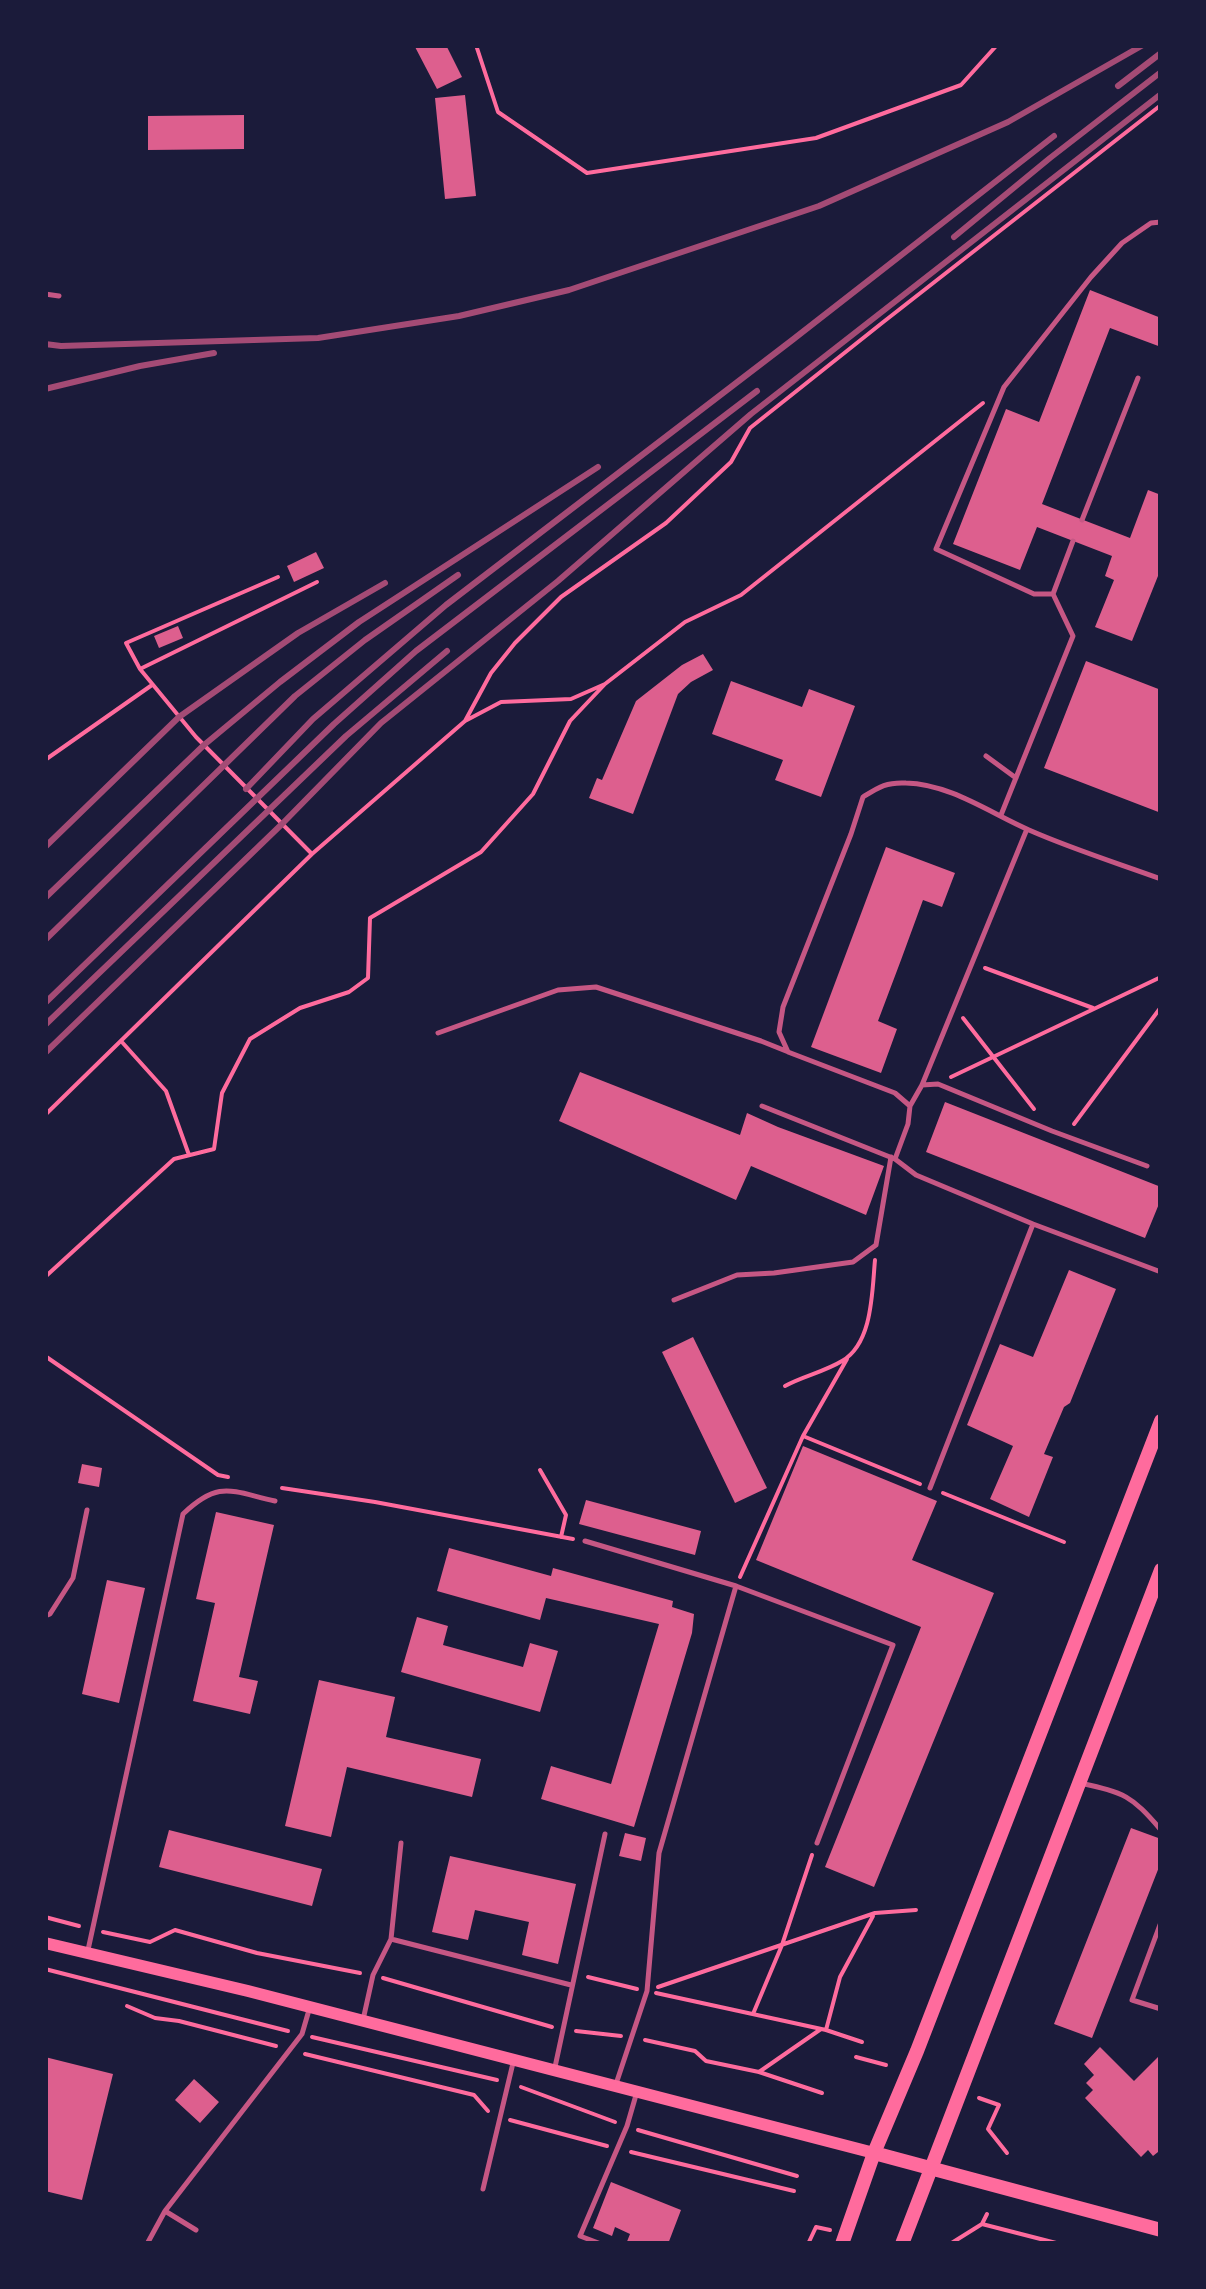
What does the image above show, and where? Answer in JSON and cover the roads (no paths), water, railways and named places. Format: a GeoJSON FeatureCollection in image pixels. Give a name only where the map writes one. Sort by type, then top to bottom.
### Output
{"type":"FeatureCollection","features":[{"type":"Feature","properties":{"kind":"main road"},"geometry":{"type":"LineString","coordinates":[[842,2244],[874,2153],[1161,1421]]}},
{"type":"Feature","properties":{"kind":"main road"},"geometry":{"type":"LineString","coordinates":[[902,2244],[1161,1570]]}},
{"type":"Feature","properties":{"kind":"main road"},"geometry":{"type":"LineString","coordinates":[[45,1943],[554,2070],[1161,2230]]}},
{"type":"Feature","properties":{"kind":"lane"},"geometry":{"type":"LineString","coordinates":[[1052,594],[1034,594],[936,549],[1004,386],[1122,243],[1151,223],[1161,222]]}},
{"type":"Feature","properties":{"kind":"lane"},"geometry":{"type":"LineString","coordinates":[[45,294],[59,296]]}},
{"type":"Feature","properties":{"kind":"lane"},"geometry":{"type":"LineString","coordinates":[[1082,520],[1138,378]]}},
{"type":"Feature","properties":{"kind":"lane"},"geometry":{"type":"LineString","coordinates":[[1001,815],[1073,636],[1052,594],[1074,541]]}},
{"type":"Feature","properties":{"kind":"lane"},"geometry":{"type":"LineString","coordinates":[[986,756],[1016,778]]}},
{"type":"Feature","properties":{"kind":"lane"},"geometry":{"type":"LineString","coordinates":[[788,1052],[779,1032],[783,1008],[862,797],[883,784],[909,783],[954,794],[1027,829],[1161,880]]}},
{"type":"Feature","properties":{"kind":"lane"},"geometry":{"type":"LineString","coordinates":[[674,1300],[737,1275],[853,1262],[876,1245],[893,1158],[908,1124],[910,1106],[1027,829]]}},
{"type":"Feature","properties":{"kind":"lane"},"geometry":{"type":"LineString","coordinates":[[438,1033],[558,990],[596,987],[760,1040],[895,1093],[910,1106]]}},
{"type":"Feature","properties":{"kind":"lane"},"geometry":{"type":"LineString","coordinates":[[922,1085],[938,1084],[1146,1166]]}},
{"type":"Feature","properties":{"kind":"lane"},"geometry":{"type":"LineString","coordinates":[[762,1106],[893,1158],[916,1174],[1033,1224],[1161,1272]]}},
{"type":"Feature","properties":{"kind":"lane"},"geometry":{"type":"LineString","coordinates":[[930,1488],[1033,1224]]}},
{"type":"Feature","properties":{"kind":"lane"},"geometry":{"type":"LineString","coordinates":[[88,1953],[182,1514],[200,1498],[222,1489],[275,1501]]}},
{"type":"Feature","properties":{"kind":"lane"},"geometry":{"type":"LineString","coordinates":[[45,1616],[74,1578],[87,1510]]}},
{"type":"Feature","properties":{"kind":"lane"},"geometry":{"type":"LineString","coordinates":[[585,1541],[736,1586],[893,1645],[816,1842]]}},
{"type":"Feature","properties":{"kind":"lane"},"geometry":{"type":"LineString","coordinates":[[615,2086],[647,1991],[660,1853],[736,1586]]}},
{"type":"Feature","properties":{"kind":"lane"},"geometry":{"type":"LineString","coordinates":[[1079,1783],[1124,1794],[1161,1830]]}},
{"type":"Feature","properties":{"kind":"lane"},"geometry":{"type":"LineString","coordinates":[[554,2070],[605,1834]]}},
{"type":"Feature","properties":{"kind":"lane"},"geometry":{"type":"LineString","coordinates":[[363,2021],[374,1975],[391,1939],[401,1844]]}},
{"type":"Feature","properties":{"kind":"lane"},"geometry":{"type":"LineString","coordinates":[[1161,1922],[1132,2000],[1161,2009]]}},
{"type":"Feature","properties":{"kind":"lane"},"geometry":{"type":"LineString","coordinates":[[391,1939],[572,1985]]}},
{"type":"Feature","properties":{"kind":"lane"},"geometry":{"type":"LineString","coordinates":[[148,2244],[165,2211],[302,2034],[310,2008]]}},
{"type":"Feature","properties":{"kind":"lane"},"geometry":{"type":"LineString","coordinates":[[483,2189],[514,2060]]}},
{"type":"Feature","properties":{"kind":"lane"},"geometry":{"type":"LineString","coordinates":[[602,2244],[580,2236],[618,2149],[637,2092]]}},
{"type":"Feature","properties":{"kind":"lane"},"geometry":{"type":"LineString","coordinates":[[165,2211],[196,2230]]}},
{"type":"Feature","properties":{"kind":"railway"},"geometry":{"type":"LineString","coordinates":[[45,344],[318,338],[459,316],[569,290],[819,206],[1008,122],[1143,45]]}},
{"type":"Feature","properties":{"kind":"railway"},"geometry":{"type":"LineString","coordinates":[[1118,86],[1161,53]]}},
{"type":"Feature","properties":{"kind":"railway"},"geometry":{"type":"LineString","coordinates":[[954,237],[1161,72]]}},
{"type":"Feature","properties":{"kind":"railway"},"geometry":{"type":"LineString","coordinates":[[45,1053],[381,723],[558,581],[751,414],[1161,94]]}},
{"type":"Feature","properties":{"kind":"railway"},"geometry":{"type":"LineString","coordinates":[[246,789],[313,719],[446,605],[1054,136]]}},
{"type":"Feature","properties":{"kind":"railway"},"geometry":{"type":"LineString","coordinates":[[45,389],[214,353]]}},
{"type":"Feature","properties":{"kind":"railway"},"geometry":{"type":"LineString","coordinates":[[45,1003],[334,724],[416,651],[757,391]]}},
{"type":"Feature","properties":{"kind":"railway"},"geometry":{"type":"LineString","coordinates":[[45,898],[204,745],[280,682],[359,622],[598,467]]}},
{"type":"Feature","properties":{"kind":"railway"},"geometry":{"type":"LineString","coordinates":[[45,940],[295,696],[365,640],[458,575]]}},
{"type":"Feature","properties":{"kind":"railway"},"geometry":{"type":"LineString","coordinates":[[45,847],[179,717],[298,633],[385,583]]}},
{"type":"Feature","properties":{"kind":"railway"},"geometry":{"type":"LineString","coordinates":[[45,1025],[346,736],[447,651]]}}]}
